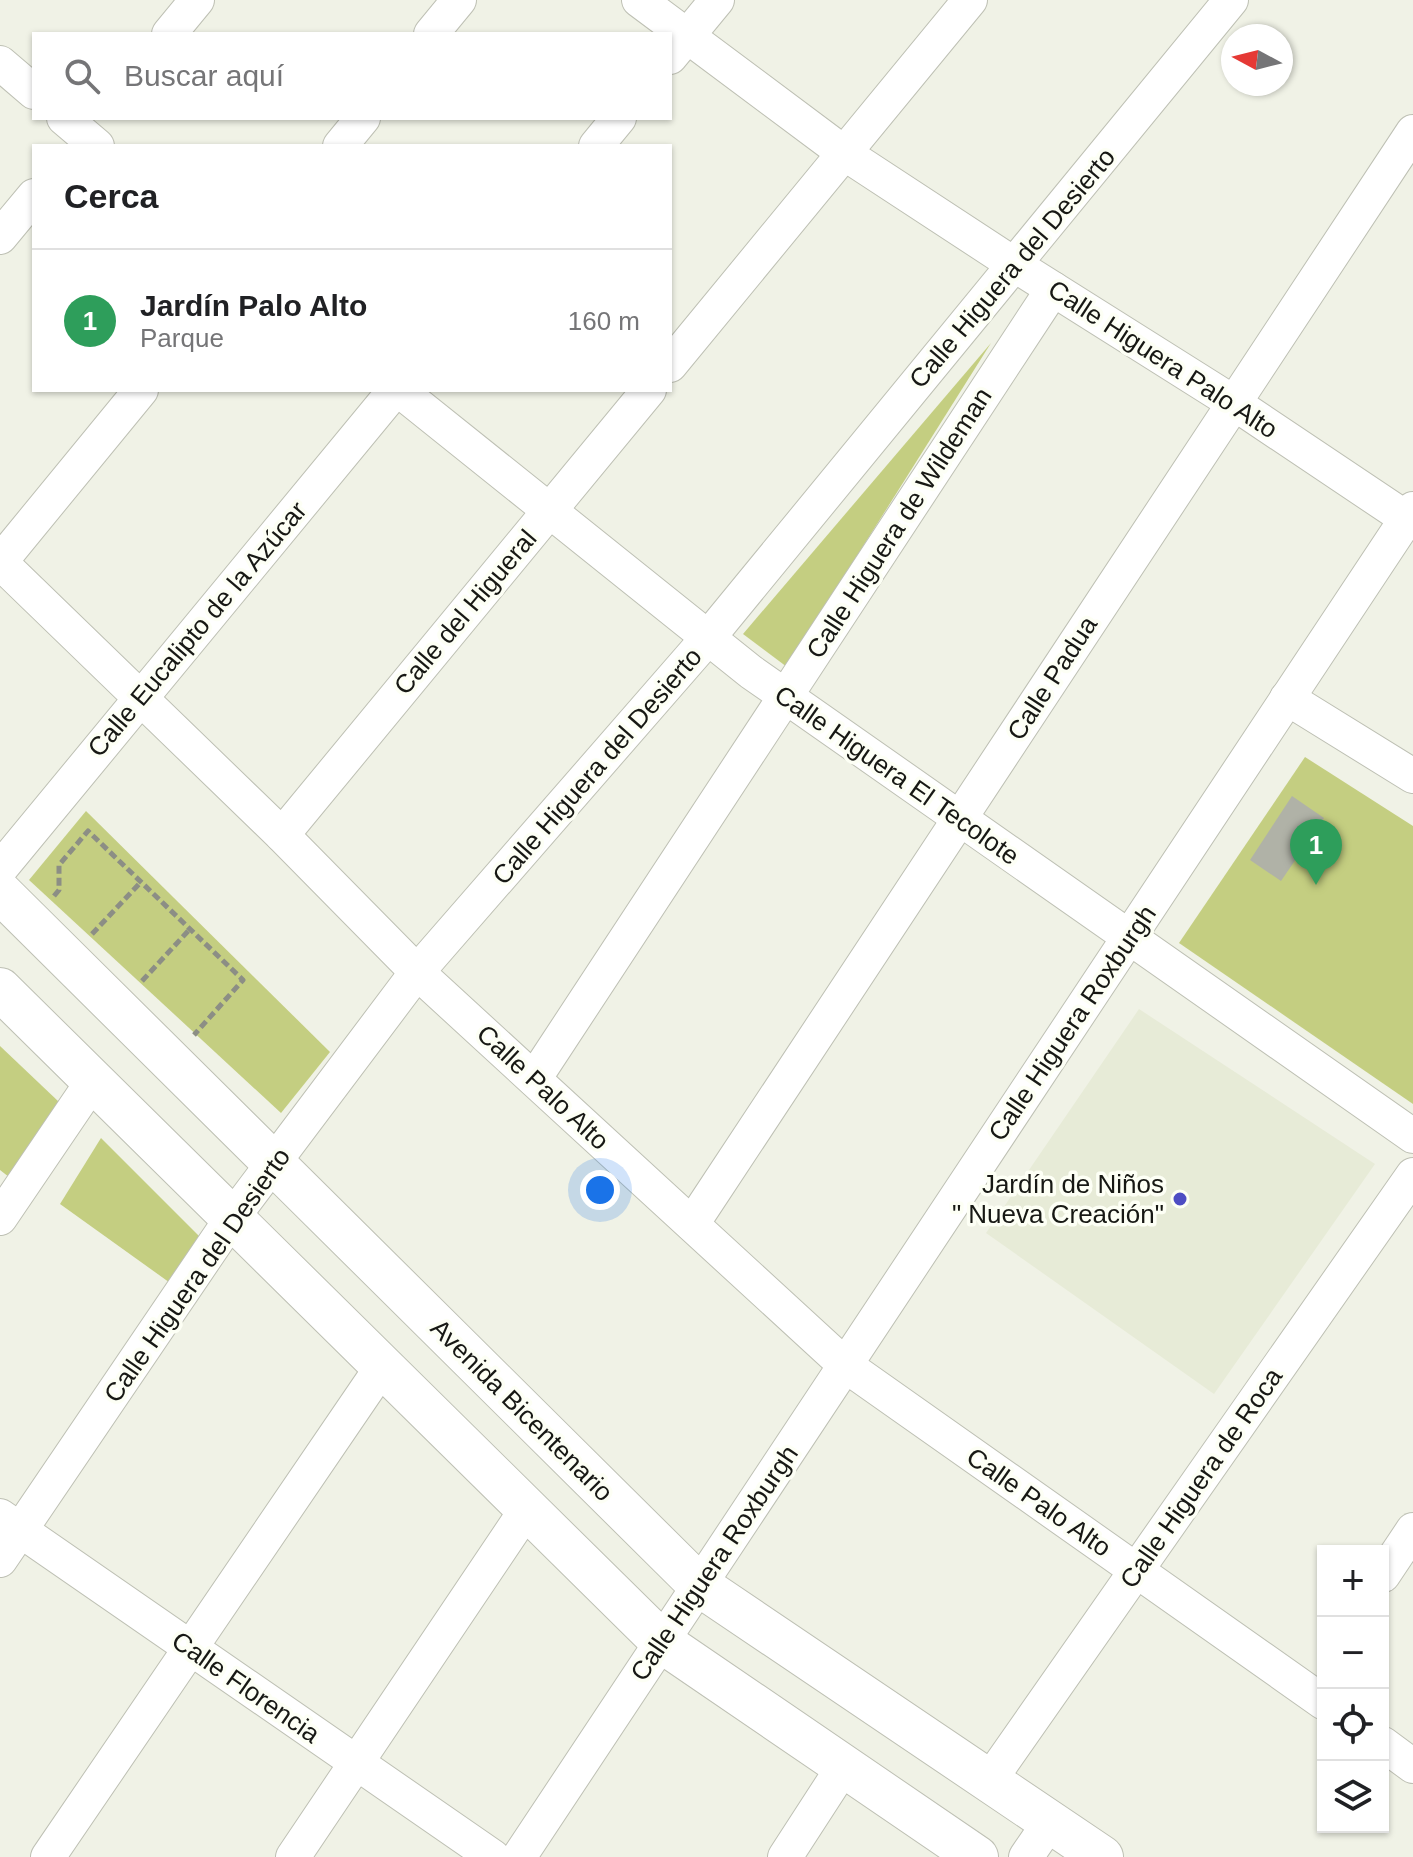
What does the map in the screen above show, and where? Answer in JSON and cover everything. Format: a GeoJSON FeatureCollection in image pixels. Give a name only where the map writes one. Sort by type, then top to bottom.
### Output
{"type":"FeatureCollection","features":[{"type":"Feature","properties":{"kind":"street"},"geometry":{"type":"LineString","coordinates":[[171,32],[197,0]]}},
{"type":"Feature","properties":{"kind":"street"},"geometry":{"type":"LineString","coordinates":[[433,32],[459,0]]}},
{"type":"Feature","properties":{"kind":"street","name":"Calle Higuera Palo Alto"},"geometry":{"type":"LineString","coordinates":[[639,0],[666,32]]}},
{"type":"Feature","properties":{"kind":"street"},"geometry":{"type":"LineString","coordinates":[[678,46],[717,0]]}},
{"type":"Feature","properties":{"kind":"street"},"geometry":{"type":"LineString","coordinates":[[672,363],[970,0]]}},
{"type":"Feature","properties":{"kind":"street","name":"Calle Higuera del Desierto"},"geometry":{"type":"LineString","coordinates":[[0,1560],[10,1523],[272,1162],[417,972],[707,639],[1231,0]]}},
{"type":"Feature","properties":{"kind":"street","name":"Calle Higuera Palo Alto"},"geometry":{"type":"LineString","coordinates":[[678,46],[1411,517]]}},
{"type":"Feature","properties":{"kind":"street"},"geometry":{"type":"LineString","coordinates":[[0,63],[32,90]]}},
{"type":"Feature","properties":{"kind":"street"},"geometry":{"type":"LineString","coordinates":[[342,144],[361,120]]}},
{"type":"Feature","properties":{"kind":"street"},"geometry":{"type":"LineString","coordinates":[[598,144],[617,120]]}},
{"type":"Feature","properties":{"kind":"street","name":"Calle Padua"},"geometry":{"type":"LineString","coordinates":[[692,1224],[1413,132]]}},
{"type":"Feature","properties":{"kind":"street"},"geometry":{"type":"LineString","coordinates":[[0,237],[32,198]]}},
{"type":"Feature","properties":{"kind":"street","name":"Calle Higuera de Wildeman"},"geometry":{"type":"LineString","coordinates":[[534,1079],[1053,289]]}},
{"type":"Feature","properties":{"kind":"street"},"geometry":{"type":"LineString","coordinates":[[0,562],[139,392]]}},
{"type":"Feature","properties":{"kind":"street","name":"Calle Eucalipto de la Azúcar"},"geometry":{"type":"LineString","coordinates":[[0,869],[395,392]]}},
{"type":"Feature","properties":{"kind":"street","name":"Calle Higuera El Tecolote"},"geometry":{"type":"LineString","coordinates":[[400,392],[707,639],[1413,1136]]}},
{"type":"Feature","properties":{"kind":"street","name":"Calle del Higueral"},"geometry":{"type":"LineString","coordinates":[[282,835],[647,392]]}},
{"type":"Feature","properties":{"kind":"street","name":"Calle Higuera Roxburgh"},"geometry":{"type":"LineString","coordinates":[[519,1857],[1287,698],[1411,517]]}},
{"type":"Feature","properties":{"kind":"street","name":"Calle Palo Alto"},"geometry":{"type":"LineString","coordinates":[[0,562],[282,835],[417,972],[845,1365],[1136,1570],[1317,1686]]}},
{"type":"Feature","properties":{"kind":"street"},"geometry":{"type":"LineString","coordinates":[[1287,698],[1413,776]]}},
{"type":"Feature","properties":{"kind":"street","name":"Avenida Bicentenario"},"geometry":{"type":"LineString","coordinates":[[0,892],[699,1585],[1102,1857]]}},
{"type":"Feature","properties":{"kind":"street"},"geometry":{"type":"LineString","coordinates":[[0,989],[662,1642],[977,1857]]}},
{"type":"Feature","properties":{"kind":"street"},"geometry":{"type":"LineString","coordinates":[[0,1218],[93,1081]]}},
{"type":"Feature","properties":{"kind":"street","name":"Calle Higuera de Roca"},"geometry":{"type":"LineString","coordinates":[[989,1781],[1413,1175]]}},
{"type":"Feature","properties":{"kind":"street"},"geometry":{"type":"LineString","coordinates":[[48,1857],[382,1367]]}},
{"type":"Feature","properties":{"kind":"street"},"geometry":{"type":"LineString","coordinates":[[293,1857],[527,1509]]}},
{"type":"Feature","properties":{"kind":"street","name":"Calle Florencia"},"geometry":{"type":"LineString","coordinates":[[10,1523],[493,1857]]}},
{"type":"Feature","properties":{"kind":"street"},"geometry":{"type":"LineString","coordinates":[[1389,1566],[1413,1530]]}},
{"type":"Feature","properties":{"kind":"street"},"geometry":{"type":"LineString","coordinates":[[1389,1748],[1413,1766]]}},
{"type":"Feature","properties":{"kind":"street"},"geometry":{"type":"LineString","coordinates":[[785,1857],[844,1766]]}},
{"type":"Feature","properties":{"kind":"street"},"geometry":{"type":"LineString","coordinates":[[1026,1857],[1050,1822]]}},
{"type":"Feature","properties":{"kind":"path"},"geometry":{"type":"LineString","coordinates":[[49,903],[59,890],[59,865],[88,831],[243,980],[191,1039]]}},
{"type":"Feature","properties":{"kind":"path"},"geometry":{"type":"LineString","coordinates":[[87,940],[141,882]]}},
{"type":"Feature","properties":{"kind":"path"},"geometry":{"type":"LineString","coordinates":[[137,987],[190,929]]}},
{"type":"Feature","properties":{"kind":"shaded area","name":"Jardín de Niños \" Nueva Creación\""},"geometry":{"type":"Polygon","coordinates":[[[1139,1009],[1375,1164],[1214,1394],[986,1233],[1139,1009]]]}},
{"type":"Feature","properties":{"kind":"green space"},"geometry":{"type":"Polygon","coordinates":[[[991,343],[787,667],[743,634],[991,343]]]}},
{"type":"Feature","properties":{"kind":"green space"},"geometry":{"type":"Polygon","coordinates":[[[1305,757],[1413,826],[1413,1104],[1179,943],[1305,757]]]}},
{"type":"Feature","properties":{"kind":"green space"},"geometry":{"type":"Polygon","coordinates":[[[86,811],[330,1052],[281,1113],[29,880],[86,811]]]}},
{"type":"Feature","properties":{"kind":"green space"},"geometry":{"type":"Polygon","coordinates":[[[0,1046],[59,1102],[9,1177],[0,1170],[0,1046]]]}},
{"type":"Feature","properties":{"kind":"green space"},"geometry":{"type":"Polygon","coordinates":[[[101,1138],[203,1240],[173,1285],[60,1204],[101,1138]]]}},
{"type":"Feature","properties":{"kind":"building"},"geometry":{"type":"Polygon","coordinates":[[[1292,796],[1324,818],[1281,881],[1250,860],[1292,796]]]}},
{"type":"Feature","properties":{"kind":"place","name":"Jardín Palo Alto"},"geometry":{"type":"Point","coordinates":[1316,885]}},
{"type":"Feature","properties":{"kind":"place","name":"Jardín de Niños \" Nueva Creación\""},"geometry":{"type":"Point","coordinates":[1180,1199]}}]}
